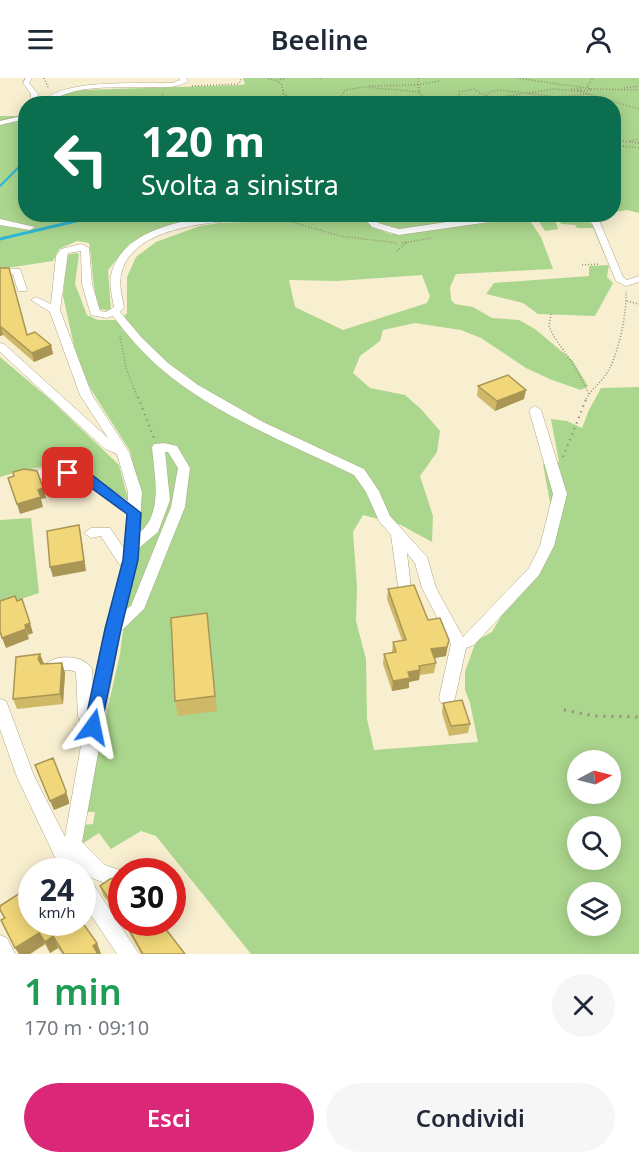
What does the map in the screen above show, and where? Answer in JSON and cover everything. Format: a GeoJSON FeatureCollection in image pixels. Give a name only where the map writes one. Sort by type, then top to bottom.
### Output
{"type":"FeatureCollection","features":[{"type":"Feature","properties":{"kind":"street"},"geometry":{"type":"LineString","coordinates":[[29,78],[26,83],[34,96]]}},
{"type":"Feature","properties":{"kind":"street"},"geometry":{"type":"LineString","coordinates":[[54,94],[82,88],[173,85],[185,81],[182,78]]}},
{"type":"Feature","properties":{"kind":"street"},"geometry":{"type":"LineString","coordinates":[[0,123],[18,119]]}},
{"type":"Feature","properties":{"kind":"street"},"geometry":{"type":"LineString","coordinates":[[0,222],[30,227]]}},
{"type":"Feature","properties":{"kind":"street"},"geometry":{"type":"LineString","coordinates":[[113,314],[119,307],[115,283],[117,270],[136,246],[150,237],[193,222]]}},
{"type":"Feature","properties":{"kind":"street"},"geometry":{"type":"LineString","coordinates":[[372,222],[375,225],[399,232],[463,222]]}},
{"type":"Feature","properties":{"kind":"street"},"geometry":{"type":"LineString","coordinates":[[596,222],[619,279],[626,283],[639,279]]}},
{"type":"Feature","properties":{"kind":"street"},"geometry":{"type":"LineString","coordinates":[[71,858],[93,727],[131,553],[135,492],[123,452],[86,395],[55,310],[61,256],[64,251],[81,247],[87,253],[87,284],[95,313],[113,314],[174,374],[207,398],[359,472],[372,491],[384,518],[422,561],[429,588],[459,644],[447,698]]}},
{"type":"Feature","properties":{"kind":"street"},"geometry":{"type":"LineString","coordinates":[[0,271],[15,269],[21,285]]}},
{"type":"Feature","properties":{"kind":"street"},"geometry":{"type":"LineString","coordinates":[[36,300],[55,310]]}},
{"type":"Feature","properties":{"kind":"street"},"geometry":{"type":"LineString","coordinates":[[0,346],[109,446],[123,452]]}},
{"type":"Feature","properties":{"kind":"street"},"geometry":{"type":"LineString","coordinates":[[459,644],[469,641],[534,570],[547,546],[560,494],[535,410]]}},
{"type":"Feature","properties":{"kind":"street"},"geometry":{"type":"LineString","coordinates":[[91,533],[105,531],[124,560],[131,553],[153,530],[164,500],[158,449],[164,447],[172,449],[184,468],[178,507],[137,609],[113,629]]}},
{"type":"Feature","properties":{"kind":"street"},"geometry":{"type":"LineString","coordinates":[[30,474],[68,473],[87,478],[134,513]]}},
{"type":"Feature","properties":{"kind":"street"},"geometry":{"type":"LineString","coordinates":[[398,536],[404,589]]}},
{"type":"Feature","properties":{"kind":"street"},"geometry":{"type":"LineString","coordinates":[[51,668],[59,663],[70,663],[84,669],[86,716],[93,727]]}},
{"type":"Feature","properties":{"kind":"street"},"geometry":{"type":"LineString","coordinates":[[0,706],[26,777],[66,858]]}},
{"type":"Feature","properties":{"kind":"street"},"geometry":{"type":"LineString","coordinates":[[72,845],[99,872],[108,875]]}},
{"type":"Feature","properties":{"kind":"street"},"geometry":{"type":"LineString","coordinates":[[96,906],[129,954]]}},
{"type":"Feature","properties":{"kind":"street"},"geometry":{"type":"LineString","coordinates":[[0,945],[5,954]]}},
{"type":"Feature","properties":{"kind":"path"},"geometry":{"type":"LineString","coordinates":[[44,78],[54,94]]}},
{"type":"Feature","properties":{"kind":"path"},"geometry":{"type":"LineString","coordinates":[[213,85],[238,84],[241,81],[240,78]]}},
{"type":"Feature","properties":{"kind":"path"},"geometry":{"type":"LineString","coordinates":[[268,78],[281,83],[286,96]]}},
{"type":"Feature","properties":{"kind":"path"},"geometry":{"type":"LineString","coordinates":[[275,80],[286,78]]}},
{"type":"Feature","properties":{"kind":"path"},"geometry":{"type":"LineString","coordinates":[[418,78],[419,96]]}},
{"type":"Feature","properties":{"kind":"path"},"geometry":{"type":"LineString","coordinates":[[517,78],[590,89],[639,90]]}},
{"type":"Feature","properties":{"kind":"path"},"geometry":{"type":"LineString","coordinates":[[590,89],[587,86],[593,78]]}},
{"type":"Feature","properties":{"kind":"path"},"geometry":{"type":"LineString","coordinates":[[341,96],[345,90],[379,84],[417,85],[439,81]]}},
{"type":"Feature","properties":{"kind":"path"},"geometry":{"type":"LineString","coordinates":[[550,84],[563,90]]}},
{"type":"Feature","properties":{"kind":"path"},"geometry":{"type":"LineString","coordinates":[[615,89],[639,86]]}},
{"type":"Feature","properties":{"kind":"path"},"geometry":{"type":"LineString","coordinates":[[364,87],[419,92]]}},
{"type":"Feature","properties":{"kind":"path"},"geometry":{"type":"LineString","coordinates":[[572,90],[585,88]]}},
{"type":"Feature","properties":{"kind":"path"},"geometry":{"type":"LineString","coordinates":[[460,96],[459,92],[478,89],[486,96],[496,90],[558,96]]}},
{"type":"Feature","properties":{"kind":"path"},"geometry":{"type":"LineString","coordinates":[[578,91],[593,89]]}},
{"type":"Feature","properties":{"kind":"path"},"geometry":{"type":"LineString","coordinates":[[507,96],[563,90],[583,91]]}},
{"type":"Feature","properties":{"kind":"path"},"geometry":{"type":"LineString","coordinates":[[572,90],[594,96]]}},
{"type":"Feature","properties":{"kind":"path"},"geometry":{"type":"LineString","coordinates":[[576,96],[590,94]]}},
{"type":"Feature","properties":{"kind":"path"},"geometry":{"type":"LineString","coordinates":[[621,104],[639,109]]}},
{"type":"Feature","properties":{"kind":"path"},"geometry":{"type":"LineString","coordinates":[[629,142],[639,139]]}},
{"type":"Feature","properties":{"kind":"path"},"geometry":{"type":"LineString","coordinates":[[621,141],[639,143]]}},
{"type":"Feature","properties":{"kind":"path"},"geometry":{"type":"LineString","coordinates":[[621,146],[639,148]]}},
{"type":"Feature","properties":{"kind":"path"},"geometry":{"type":"LineString","coordinates":[[294,222],[340,236],[376,242],[429,240],[441,235],[454,224]]}},
{"type":"Feature","properties":{"kind":"path"},"geometry":{"type":"LineString","coordinates":[[397,251],[407,242]]}},
{"type":"Feature","properties":{"kind":"path"},"geometry":{"type":"LineString","coordinates":[[582,265],[612,264]]}},
{"type":"Feature","properties":{"kind":"path"},"geometry":{"type":"LineString","coordinates":[[557,480],[564,447],[589,394],[606,375],[627,301],[626,283]]}},
{"type":"Feature","properties":{"kind":"path"},"geometry":{"type":"LineString","coordinates":[[627,301],[639,304]]}},
{"type":"Feature","properties":{"kind":"path"},"geometry":{"type":"LineString","coordinates":[[113,314],[118,327],[126,368],[158,449]]}},
{"type":"Feature","properties":{"kind":"path"},"geometry":{"type":"LineString","coordinates":[[551,314],[549,326],[553,335],[575,367],[589,394]]}},
{"type":"Feature","properties":{"kind":"path"},"geometry":{"type":"LineString","coordinates":[[564,710],[595,716],[639,717]]}},
{"type":"Feature","properties":{"kind":"green space"},"geometry":{"type":"Polygon","coordinates":[[[243,78],[639,78],[639,213],[621,211],[621,96],[58,96],[63,92],[82,90],[245,84],[243,78]]]}},
{"type":"Feature","properties":{"kind":"green space"},"geometry":{"type":"Polygon","coordinates":[[[0,116],[18,116],[18,222],[185,222],[129,244],[108,270],[111,311],[99,309],[89,243],[77,241],[59,249],[53,261],[0,269],[0,116]]]}},
{"type":"Feature","properties":{"kind":"green space"},"geometry":{"type":"Polygon","coordinates":[[[246,222],[367,222],[372,227],[391,234],[494,222],[531,222],[541,237],[553,269],[456,274],[450,287],[451,300],[455,304],[473,307],[492,318],[519,320],[535,329],[572,360],[588,386],[581,390],[526,368],[481,338],[461,330],[415,323],[383,330],[380,341],[360,356],[353,373],[370,388],[405,395],[440,431],[437,452],[420,476],[433,516],[432,542],[401,525],[363,515],[353,532],[357,587],[356,621],[366,659],[367,719],[374,750],[478,742],[465,690],[465,672],[476,641],[492,632],[503,613],[548,556],[560,523],[551,508],[543,464],[559,462],[551,419],[567,421],[582,428],[601,388],[639,387],[639,954],[251,954],[186,873],[186,858],[174,858],[156,836],[141,831],[111,849],[99,833],[82,844],[82,825],[93,824],[95,812],[84,812],[120,654],[140,495],[130,451],[90,388],[77,359],[63,296],[67,255],[79,254],[75,284],[87,315],[98,320],[120,320],[127,313],[127,277],[136,257],[156,242],[200,226],[246,222]],[[422,275],[337,281],[289,280],[295,307],[343,330],[427,303],[430,296],[422,275]]]}},
{"type":"Feature","properties":{"kind":"green space"},"geometry":{"type":"Polygon","coordinates":[[[379,222],[449,222],[394,230],[379,222]]]}},
{"type":"Feature","properties":{"kind":"green space"},"geometry":{"type":"Polygon","coordinates":[[[539,222],[556,222],[558,229],[545,231],[539,222]]]}},
{"type":"Feature","properties":{"kind":"green space"},"geometry":{"type":"Polygon","coordinates":[[[560,222],[589,222],[598,233],[609,265],[593,228],[577,228],[575,225],[560,222]]]}},
{"type":"Feature","properties":{"kind":"green space"},"geometry":{"type":"Polygon","coordinates":[[[609,265],[607,277],[613,283],[595,316],[538,314],[523,303],[486,294],[494,283],[589,276],[589,266],[609,265]]]}},
{"type":"Feature","properties":{"kind":"green space"},"geometry":{"type":"Polygon","coordinates":[[[0,357],[52,401],[119,465],[129,503],[95,477],[73,468],[41,467],[0,477],[0,357]]]}},
{"type":"Feature","properties":{"kind":"green space"},"geometry":{"type":"Polygon","coordinates":[[[31,518],[39,593],[0,606],[0,520],[31,518]]]}},
{"type":"Feature","properties":{"kind":"building"},"geometry":{"type":"Polygon","coordinates":[[[0,268],[9,268],[27,335],[35,332],[51,345],[32,353],[0,326],[0,268]]]}},
{"type":"Feature","properties":{"kind":"building"},"geometry":{"type":"Polygon","coordinates":[[[508,375],[526,390],[497,401],[478,386],[508,375]]]}},
{"type":"Feature","properties":{"kind":"building"},"geometry":{"type":"Polygon","coordinates":[[[24,469],[37,471],[43,488],[38,490],[41,497],[17,504],[8,478],[14,476],[13,472],[24,469]]]}},
{"type":"Feature","properties":{"kind":"building"},"geometry":{"type":"Polygon","coordinates":[[[79,525],[84,561],[50,567],[47,531],[79,525]]]}},
{"type":"Feature","properties":{"kind":"building"},"geometry":{"type":"Polygon","coordinates":[[[414,585],[428,620],[440,618],[449,640],[447,647],[431,649],[436,663],[419,666],[420,670],[408,672],[410,678],[393,681],[384,654],[396,652],[393,642],[406,640],[388,589],[414,585]]]}},
{"type":"Feature","properties":{"kind":"building"},"geometry":{"type":"Polygon","coordinates":[[[15,596],[17,601],[22,599],[30,623],[25,625],[26,629],[2,638],[0,601],[15,596]]]}},
{"type":"Feature","properties":{"kind":"building"},"geometry":{"type":"Polygon","coordinates":[[[207,613],[215,696],[175,701],[171,618],[207,613]]]}},
{"type":"Feature","properties":{"kind":"building"},"geometry":{"type":"Polygon","coordinates":[[[40,654],[38,659],[41,664],[62,663],[60,694],[13,699],[16,657],[40,654]]]}},
{"type":"Feature","properties":{"kind":"building"},"geometry":{"type":"Polygon","coordinates":[[[462,700],[470,724],[451,726],[443,703],[462,700]]]}},
{"type":"Feature","properties":{"kind":"building"},"geometry":{"type":"Polygon","coordinates":[[[53,758],[66,791],[65,794],[50,801],[35,765],[53,758]]]}},
{"type":"Feature","properties":{"kind":"building"},"geometry":{"type":"Polygon","coordinates":[[[108,880],[108,897],[100,886],[108,880]]]}},
{"type":"Feature","properties":{"kind":"building"},"geometry":{"type":"Polygon","coordinates":[[[18,894],[18,936],[34,936],[15,948],[1,920],[5,918],[0,906],[18,894]]]}},
{"type":"Feature","properties":{"kind":"building"},"geometry":{"type":"Polygon","coordinates":[[[41,936],[53,936],[45,942],[41,936]]]}},
{"type":"Feature","properties":{"kind":"building"},"geometry":{"type":"Polygon","coordinates":[[[53,936],[92,936],[97,943],[93,946],[98,954],[64,954],[53,936]]]}},
{"type":"Feature","properties":{"kind":"building"},"geometry":{"type":"Polygon","coordinates":[[[133,936],[171,936],[185,954],[143,954],[133,936]]]}},
{"type":"Feature","properties":{"kind":"waterway"},"geometry":{"type":"LineString","coordinates":[[0,186],[18,168]]}},
{"type":"Feature","properties":{"kind":"waterway"},"geometry":{"type":"LineString","coordinates":[[0,239],[72,222]]}},
{"type":"Feature","properties":{"kind":"route"},"geometry":{"type":"LineString","coordinates":[[68,473],[87,478],[134,513],[131,560],[113,629],[93,727]]}}]}
